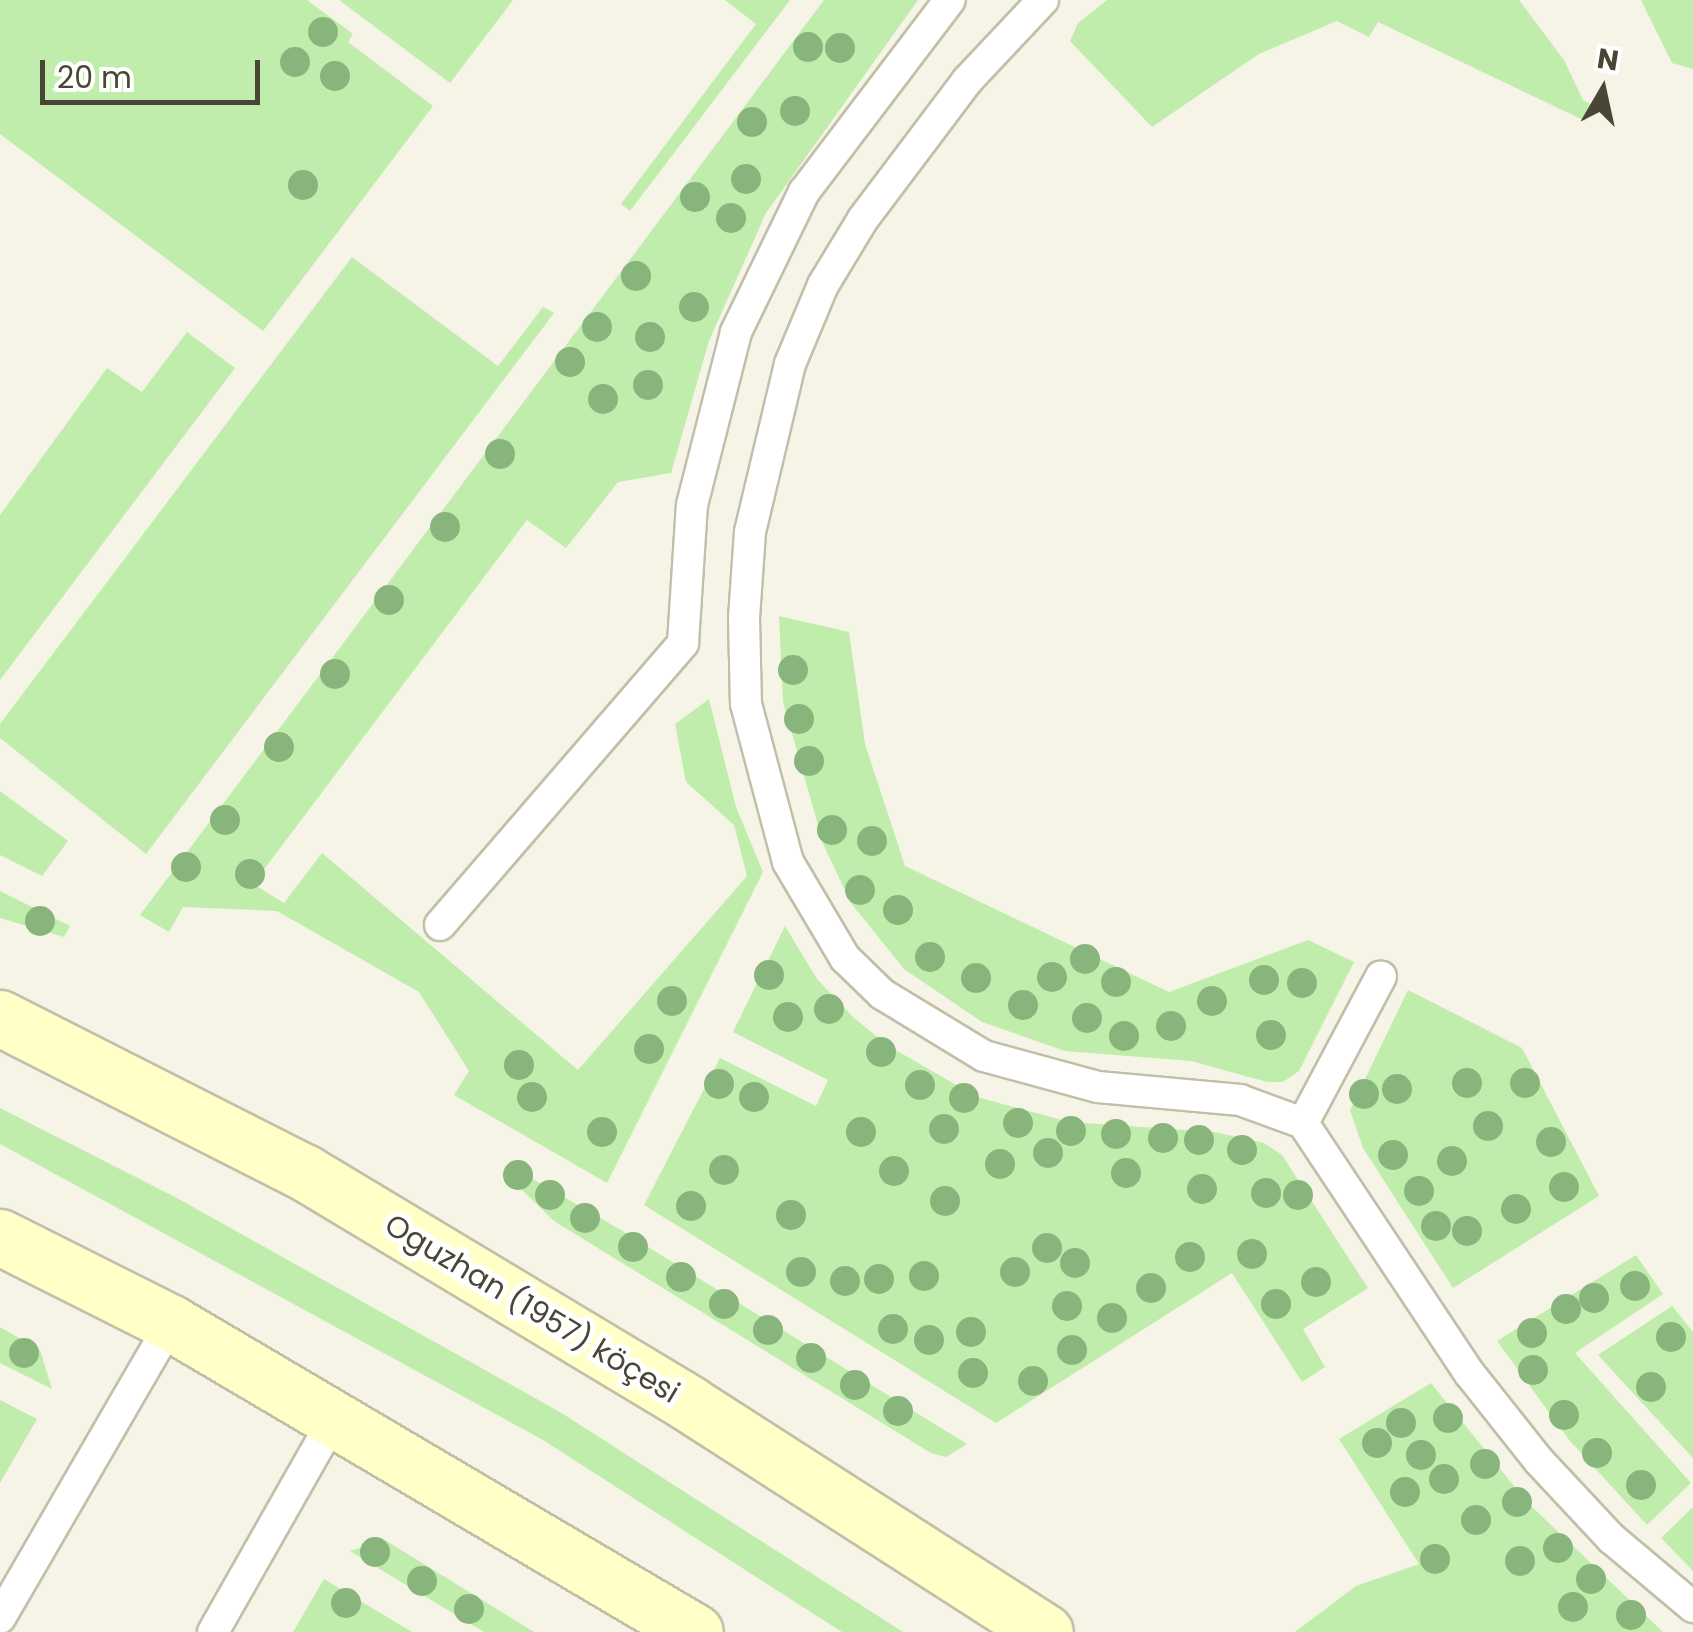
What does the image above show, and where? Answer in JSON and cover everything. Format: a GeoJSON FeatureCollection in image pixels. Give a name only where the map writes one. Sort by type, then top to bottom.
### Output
{"type":"FeatureCollection","features":[{"type":"Feature","properties":{"kind":"main road","name":"Oguzhan (1957) köçesi"},"geometry":{"type":"LineString","coordinates":[[0,1018],[304,1172],[688,1403],[1046,1632]]}},
{"type":"Feature","properties":{"kind":"main road"},"geometry":{"type":"LineString","coordinates":[[0,1237],[172,1323],[695,1632]]}},
{"type":"Feature","properties":{"kind":"lane"},"geometry":{"type":"LineString","coordinates":[[440,926],[683,643],[692,505],[736,332],[804,192],[950,0]]}},
{"type":"Feature","properties":{"kind":"lane"},"geometry":{"type":"LineString","coordinates":[[1043,0],[956,94],[863,218],[823,285],[790,364],[766,447],[746,584],[746,704],[762,780],[788,862],[818,919],[882,994],[931,1028],[984,1056],[1041,1075],[1098,1087],[1240,1100],[1302,1124],[1470,1374],[1538,1461],[1612,1539],[1693,1607]]}},
{"type":"Feature","properties":{"kind":"lane"},"geometry":{"type":"LineString","coordinates":[[1302,1124],[1382,976]]}},
{"type":"Feature","properties":{"kind":"lane"},"geometry":{"type":"LineString","coordinates":[[0,1618],[172,1323]]}},
{"type":"Feature","properties":{"kind":"lane"},"geometry":{"type":"LineString","coordinates":[[213,1632],[335,1417]]}},
{"type":"Feature","properties":{"kind":"green space"},"geometry":{"type":"Polygon","coordinates":[[[0,0],[307,0],[353,34],[348,42],[433,106],[263,331],[0,134],[0,0]]]}},
{"type":"Feature","properties":{"kind":"green space"},"geometry":{"type":"Polygon","coordinates":[[[339,0],[513,0],[450,83],[339,0]]]}},
{"type":"Feature","properties":{"kind":"green space"},"geometry":{"type":"Polygon","coordinates":[[[725,0],[790,0],[630,211],[621,204],[756,24],[725,0]]]}},
{"type":"Feature","properties":{"kind":"green space"},"geometry":{"type":"Polygon","coordinates":[[[824,0],[918,0],[766,213],[709,341],[671,473],[618,482],[566,548],[527,520],[253,884],[284,903],[322,853],[578,1070],[747,876],[734,825],[686,782],[675,724],[709,699],[736,807],[763,872],[607,1183],[454,1095],[469,1071],[419,992],[277,911],[183,907],[169,932],[140,915],[824,0]]]}},
{"type":"Feature","properties":{"kind":"green space"},"geometry":{"type":"Polygon","coordinates":[[[1107,0],[1519,0],[1564,60],[1583,100],[1592,105],[1585,121],[1378,22],[1369,37],[1337,21],[1259,54],[1152,127],[1070,41],[1078,23],[1107,0]]]}},
{"type":"Feature","properties":{"kind":"green space"},"geometry":{"type":"Polygon","coordinates":[[[1641,0],[1693,0],[1693,69],[1672,63],[1641,0]]]}},
{"type":"Feature","properties":{"kind":"green space"},"geometry":{"type":"Polygon","coordinates":[[[352,257],[498,366],[543,307],[554,313],[146,854],[0,738],[0,724],[352,257]]]}},
{"type":"Feature","properties":{"kind":"green space"},"geometry":{"type":"Polygon","coordinates":[[[187,332],[235,368],[0,680],[0,515],[107,368],[142,392],[187,332]]]}},
{"type":"Feature","properties":{"kind":"green space"},"geometry":{"type":"Polygon","coordinates":[[[779,616],[849,632],[865,744],[905,866],[1169,992],[1308,940],[1354,962],[1299,1071],[1283,1082],[1267,1082],[1191,1061],[1065,1051],[982,1022],[904,969],[851,903],[824,846],[783,702],[779,616]]]}},
{"type":"Feature","properties":{"kind":"green space"},"geometry":{"type":"Polygon","coordinates":[[[0,791],[68,841],[42,876],[0,855],[0,791]]]}},
{"type":"Feature","properties":{"kind":"green space"},"geometry":{"type":"Polygon","coordinates":[[[0,891],[70,926],[64,937],[0,918],[0,891]]]}},
{"type":"Feature","properties":{"kind":"green space"},"geometry":{"type":"Polygon","coordinates":[[[785,926],[817,979],[853,1017],[887,1045],[977,1097],[1069,1122],[1215,1132],[1264,1143],[1282,1155],[1368,1288],[1303,1329],[1325,1367],[1302,1382],[1232,1273],[996,1423],[644,1205],[720,1058],[816,1106],[828,1080],[733,1032],[785,926]]]}},
{"type":"Feature","properties":{"kind":"green space"},"geometry":{"type":"Polygon","coordinates":[[[1408,990],[1522,1048],[1599,1196],[1453,1288],[1363,1148],[1350,1110],[1408,990]]]}},
{"type":"Feature","properties":{"kind":"green space"},"geometry":{"type":"Polygon","coordinates":[[[0,1108],[175,1197],[560,1412],[903,1632],[842,1632],[543,1440],[0,1144],[0,1108]]]}},
{"type":"Feature","properties":{"kind":"green space"},"geometry":{"type":"Polygon","coordinates":[[[512,1167],[967,1444],[946,1457],[931,1453],[554,1221],[518,1186],[512,1167]]]}},
{"type":"Feature","properties":{"kind":"green space"},"geometry":{"type":"Polygon","coordinates":[[[1636,1255],[1663,1294],[1575,1353],[1691,1483],[1647,1525],[1570,1441],[1497,1341],[1636,1255]]]}},
{"type":"Feature","properties":{"kind":"green space"},"geometry":{"type":"Polygon","coordinates":[[[1672,1306],[1693,1332],[1693,1458],[1598,1355],[1672,1306]]]}},
{"type":"Feature","properties":{"kind":"green space"},"geometry":{"type":"Polygon","coordinates":[[[0,1327],[40,1350],[52,1389],[0,1363],[0,1327]]]}},
{"type":"Feature","properties":{"kind":"green space"},"geometry":{"type":"Polygon","coordinates":[[[1431,1383],[1526,1501],[1663,1632],[1295,1632],[1356,1586],[1419,1564],[1339,1439],[1431,1383]]]}},
{"type":"Feature","properties":{"kind":"green space"},"geometry":{"type":"Polygon","coordinates":[[[0,1400],[37,1419],[0,1483],[0,1400]]]}},
{"type":"Feature","properties":{"kind":"green space"},"geometry":{"type":"Polygon","coordinates":[[[1693,1507],[1693,1571],[1661,1538],[1693,1507]]]}},
{"type":"Feature","properties":{"kind":"green space"},"geometry":{"type":"Polygon","coordinates":[[[385,1540],[534,1632],[484,1632],[350,1551],[385,1540]]]}},
{"type":"Feature","properties":{"kind":"green space"},"geometry":{"type":"Polygon","coordinates":[[[324,1579],[412,1632],[293,1632],[324,1579]]]}}]}
